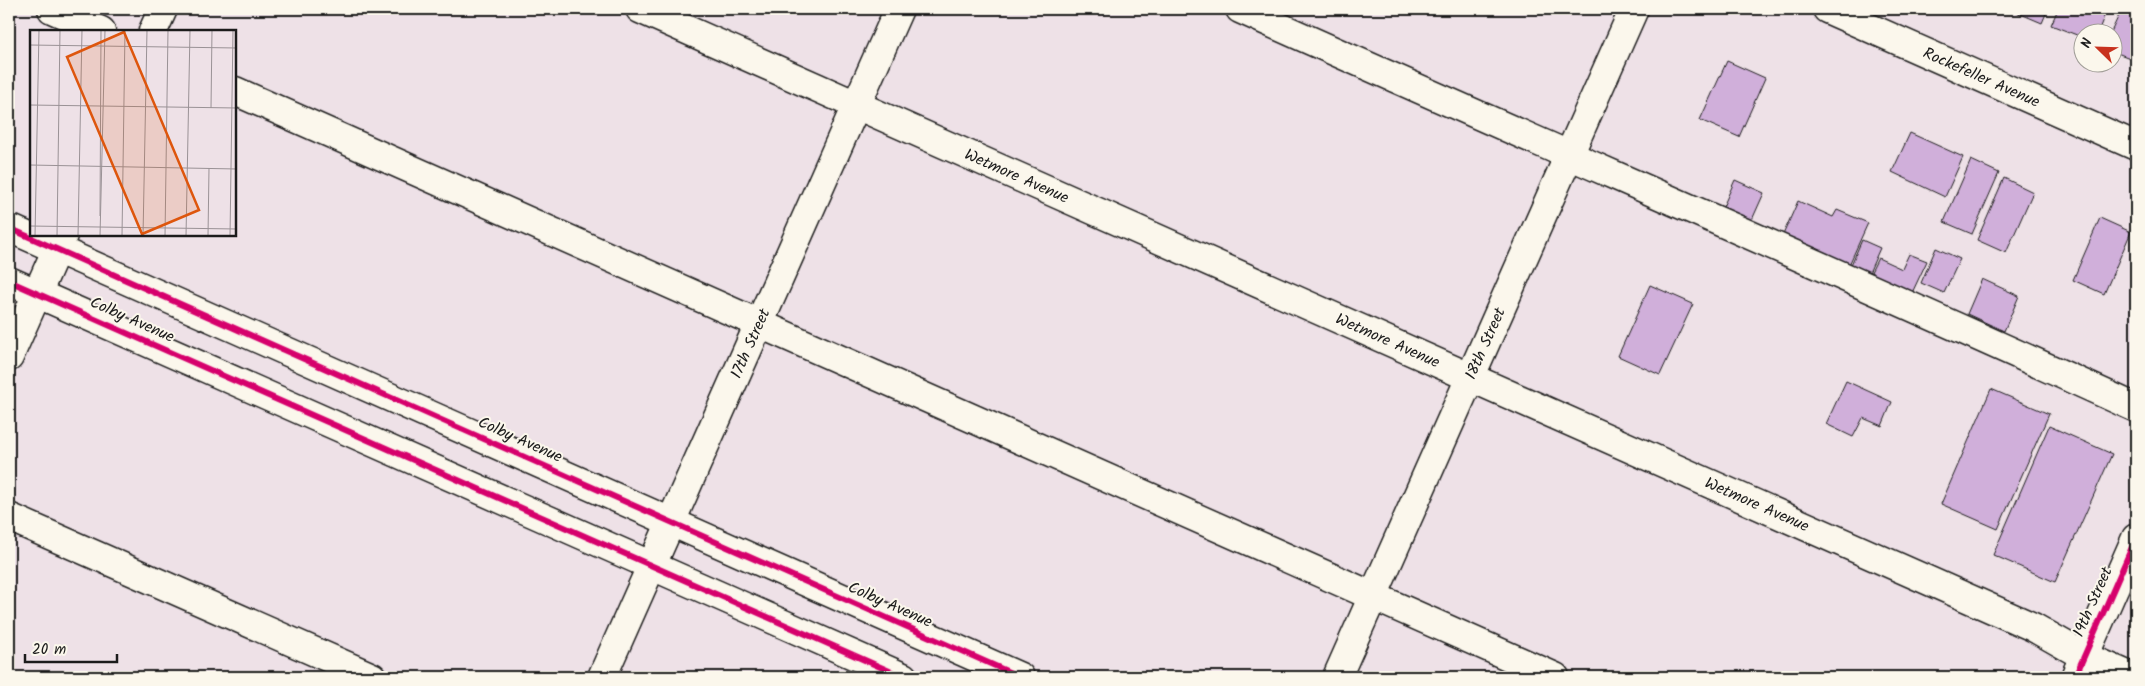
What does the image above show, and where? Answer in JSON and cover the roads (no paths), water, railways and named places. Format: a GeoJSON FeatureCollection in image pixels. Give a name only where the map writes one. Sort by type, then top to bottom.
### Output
{"type":"FeatureCollection","features":[{"type":"Feature","properties":{"kind":"street"},"geometry":{"type":"LineString","coordinates":[[52,9],[99,30]]}},
{"type":"Feature","properties":{"kind":"street"},"geometry":{"type":"LineString","coordinates":[[153,30],[163,9]]}},
{"type":"Feature","properties":{"kind":"street","name":"Wetmore Avenue"},"geometry":{"type":"LineString","coordinates":[[640,9],[2033,627],[2080,667],[2132,677]]}},
{"type":"Feature","properties":{"kind":"street","name":"17th Street"},"geometry":{"type":"LineString","coordinates":[[602,677],[899,9]]}},
{"type":"Feature","properties":{"kind":"street"},"geometry":{"type":"LineString","coordinates":[[1240,9],[1568,156],[1980,336],[2136,408]]}},
{"type":"Feature","properties":{"kind":"street","name":"18th Street"},"geometry":{"type":"LineString","coordinates":[[1337,677],[1634,9]]}},
{"type":"Feature","properties":{"kind":"street","name":"Rockefeller Avenue"},"geometry":{"type":"LineString","coordinates":[[1827,9],[2136,146]]}},
{"type":"Feature","properties":{"kind":"street"},"geometry":{"type":"LineString","coordinates":[[236,91],[1555,677]]}},
{"type":"Feature","properties":{"kind":"street","name":"Colby Avenue"},"geometry":{"type":"LineString","coordinates":[[9,228],[30,234]]}},
{"type":"Feature","properties":{"kind":"street","name":"Colby Avenue"},"geometry":{"type":"LineString","coordinates":[[38,236],[60,242],[671,523],[1020,677]]}},
{"type":"Feature","properties":{"kind":"street"},"geometry":{"type":"LineString","coordinates":[[9,357],[60,242]]}},
{"type":"Feature","properties":{"kind":"street","name":"Colby Avenue"},"geometry":{"type":"LineString","coordinates":[[9,281],[903,677]]}},
{"type":"Feature","properties":{"kind":"street"},"geometry":{"type":"LineString","coordinates":[[9,517],[372,677]]}},
{"type":"Feature","properties":{"kind":"street","name":"19th Street"},"geometry":{"type":"LineString","coordinates":[[2080,667],[2136,538]]}}]}
